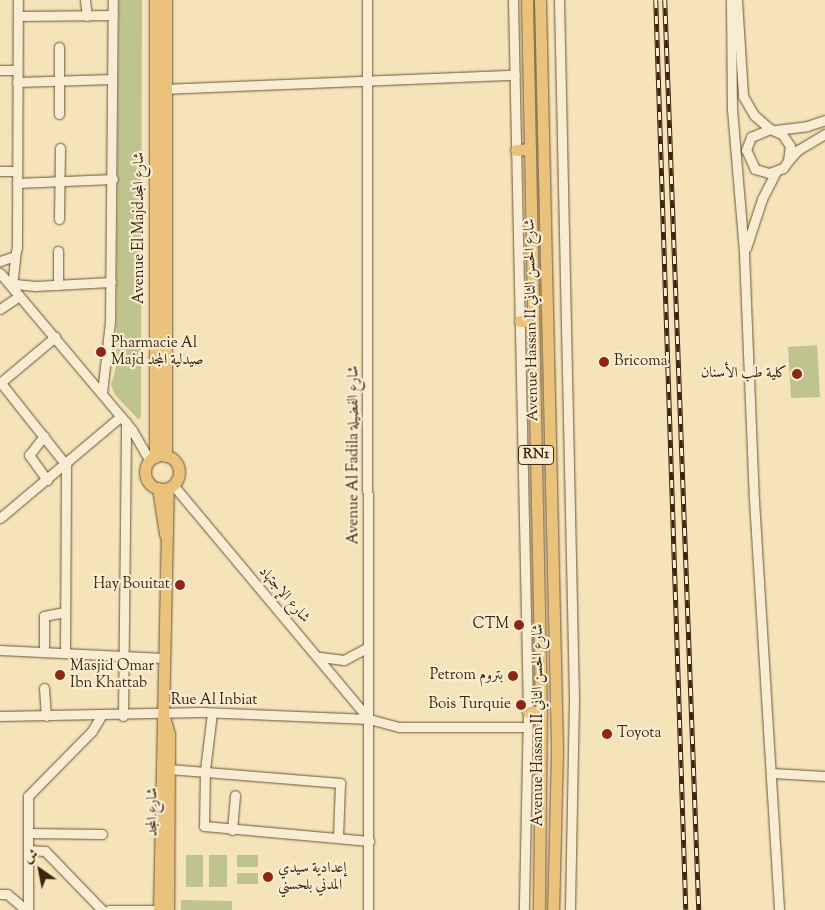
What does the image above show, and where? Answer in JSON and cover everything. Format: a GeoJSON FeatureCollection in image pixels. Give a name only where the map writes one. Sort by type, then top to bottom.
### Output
{"type":"FeatureCollection","features":[{"type":"Feature","properties":{"kind":"main road","name":"Avenue El Majdشارع المجد"},"geometry":{"type":"LineString","coordinates":[[155,0],[161,24]]}},
{"type":"Feature","properties":{"kind":"main road","name":"Avenue El Majdشارع المجد"},"geometry":{"type":"LineString","coordinates":[[157,458],[161,24],[166,0]]}},
{"type":"Feature","properties":{"kind":"main road","name":"Avenue Hassan II شارع الحسن الثاني"},"geometry":{"type":"LineString","coordinates":[[527,0],[541,711],[539,910]]}},
{"type":"Feature","properties":{"kind":"main road","name":"Avenue Hassan II شارع الحسن الثاني"},"geometry":{"type":"LineString","coordinates":[[540,0],[557,751],[553,910]]}},
{"type":"Feature","properties":{"kind":"main road"},"geometry":{"type":"LineString","coordinates":[[516,150],[530,149]]}},
{"type":"Feature","properties":{"kind":"main road"},"geometry":{"type":"LineString","coordinates":[[520,321],[533,321]]}},
{"type":"Feature","properties":{"kind":"main road","name":"شارع المجد"},"geometry":{"type":"LineString","coordinates":[[158,910],[166,536],[169,520],[166,487],[179,468],[157,458],[146,477],[166,487]]}},
{"type":"Feature","properties":{"kind":"main road"},"geometry":{"type":"LineString","coordinates":[[527,643],[539,642]]}},
{"type":"Feature","properties":{"kind":"main road"},"geometry":{"type":"LineString","coordinates":[[528,712],[541,711]]}},
{"type":"Feature","properties":{"kind":"main road","name":"شارع المجد"},"geometry":{"type":"LineString","coordinates":[[163,715],[169,734],[168,910]]}},
{"type":"Feature","properties":{"kind":"main road"},"geometry":{"type":"LineString","coordinates":[[528,765],[540,765]]}},
{"type":"Feature","properties":{"kind":"main road"},"geometry":{"type":"LineString","coordinates":[[528,791],[541,791]]}},
{"type":"Feature","properties":{"kind":"street"},"geometry":{"type":"LineString","coordinates":[[13,286],[17,183],[18,0]]}},
{"type":"Feature","properties":{"kind":"street"},"geometry":{"type":"LineString","coordinates":[[85,0],[87,16]]}},
{"type":"Feature","properties":{"kind":"street"},"geometry":{"type":"LineString","coordinates":[[102,393],[108,362],[111,282],[113,0]]}},
{"type":"Feature","properties":{"kind":"street","name":"Avenue Al Fadila شارع الفضيلة"},"geometry":{"type":"LineString","coordinates":[[367,0],[368,647],[372,720],[368,910]]}},
{"type":"Feature","properties":{"kind":"street"},"geometry":{"type":"LineString","coordinates":[[513,0],[528,712],[528,791],[524,910]]}},
{"type":"Feature","properties":{"kind":"street"},"geometry":{"type":"LineString","coordinates":[[559,0],[574,699],[570,910]]}},
{"type":"Feature","properties":{"kind":"street"},"geometry":{"type":"LineString","coordinates":[[731,0],[735,157],[744,253],[754,500],[779,910]]}},
{"type":"Feature","properties":{"kind":"street"},"geometry":{"type":"LineString","coordinates":[[737,0],[743,96],[754,115],[787,140],[788,161]]}},
{"type":"Feature","properties":{"kind":"street"},"geometry":{"type":"LineString","coordinates":[[18,16],[113,15]]}},
{"type":"Feature","properties":{"kind":"street"},"geometry":{"type":"LineString","coordinates":[[59,47],[59,114]]}},
{"type":"Feature","properties":{"kind":"street"},"geometry":{"type":"LineString","coordinates":[[0,70],[17,70]]}},
{"type":"Feature","properties":{"kind":"street"},"geometry":{"type":"LineString","coordinates":[[160,89],[367,78],[515,75]]}},
{"type":"Feature","properties":{"kind":"street"},"geometry":{"type":"LineString","coordinates":[[17,82],[112,79]]}},
{"type":"Feature","properties":{"kind":"street"},"geometry":{"type":"LineString","coordinates":[[746,157],[751,137],[773,130],[807,126],[825,120]]}},
{"type":"Feature","properties":{"kind":"street"},"geometry":{"type":"LineString","coordinates":[[744,253],[762,199],[776,172],[798,150],[825,134]]}},
{"type":"Feature","properties":{"kind":"street"},"geometry":{"type":"LineString","coordinates":[[59,219],[60,148]]}},
{"type":"Feature","properties":{"kind":"street"},"geometry":{"type":"LineString","coordinates":[[735,157],[746,157],[761,172],[776,172]]}},
{"type":"Feature","properties":{"kind":"street"},"geometry":{"type":"LineString","coordinates":[[0,171],[17,171]]}},
{"type":"Feature","properties":{"kind":"street"},"geometry":{"type":"LineString","coordinates":[[17,183],[113,179]]}},
{"type":"Feature","properties":{"kind":"street"},"geometry":{"type":"LineString","coordinates":[[58,251],[58,285]]}},
{"type":"Feature","properties":{"kind":"street"},"geometry":{"type":"LineString","coordinates":[[0,261],[15,256]]}},
{"type":"Feature","properties":{"kind":"street"},"geometry":{"type":"LineString","coordinates":[[0,274],[13,286],[19,296],[157,458]]}},
{"type":"Feature","properties":{"kind":"street"},"geometry":{"type":"LineString","coordinates":[[13,286],[111,282]]}},
{"type":"Feature","properties":{"kind":"street"},"geometry":{"type":"LineString","coordinates":[[0,310],[19,296]]}},
{"type":"Feature","properties":{"kind":"street"},"geometry":{"type":"LineString","coordinates":[[54,337],[0,383],[66,465],[65,654]]}},
{"type":"Feature","properties":{"kind":"street"},"geometry":{"type":"LineString","coordinates":[[0,518],[123,419]]}},
{"type":"Feature","properties":{"kind":"street"},"geometry":{"type":"LineString","coordinates":[[123,419],[124,716]]}},
{"type":"Feature","properties":{"kind":"street"},"geometry":{"type":"LineString","coordinates":[[44,436],[29,455],[47,480]]}},
{"type":"Feature","properties":{"kind":"street","name":"شارع الإجتهاد"},"geometry":{"type":"LineString","coordinates":[[166,487],[320,657],[372,720]]}},
{"type":"Feature","properties":{"kind":"street"},"geometry":{"type":"LineString","coordinates":[[44,652],[44,616],[65,612]]}},
{"type":"Feature","properties":{"kind":"street"},"geometry":{"type":"LineString","coordinates":[[320,657],[344,660],[368,647]]}},
{"type":"Feature","properties":{"kind":"street"},"geometry":{"type":"LineString","coordinates":[[0,650],[164,658]]}},
{"type":"Feature","properties":{"kind":"street"},"geometry":{"type":"LineString","coordinates":[[44,688],[46,716]]}},
{"type":"Feature","properties":{"kind":"street"},"geometry":{"type":"LineString","coordinates":[[212,713],[205,770],[202,823],[206,828],[369,841]]}},
{"type":"Feature","properties":{"kind":"street","name":"Rue Al Inbiat"},"geometry":{"type":"LineString","coordinates":[[0,716],[124,716],[212,713],[372,720],[398,727],[527,727]]}},
{"type":"Feature","properties":{"kind":"street"},"geometry":{"type":"LineString","coordinates":[[27,910],[28,796],[92,731],[102,716]]}},
{"type":"Feature","properties":{"kind":"street"},"geometry":{"type":"LineString","coordinates":[[169,769],[205,770],[340,783],[338,838]]}},
{"type":"Feature","properties":{"kind":"street"},"geometry":{"type":"LineString","coordinates":[[772,773],[825,776]]}},
{"type":"Feature","properties":{"kind":"street"},"geometry":{"type":"LineString","coordinates":[[232,830],[235,795]]}},
{"type":"Feature","properties":{"kind":"street"},"geometry":{"type":"LineString","coordinates":[[28,833],[102,834]]}},
{"type":"Feature","properties":{"kind":"street"},"geometry":{"type":"LineString","coordinates":[[28,850],[46,851],[102,910]]}},
{"type":"Feature","properties":{"kind":"street"},"geometry":{"type":"LineString","coordinates":[[0,894],[7,894],[27,910]]}},
{"type":"Feature","properties":{"kind":"street"},"geometry":{"type":"LineString","coordinates":[[109,910],[158,910]]}},
{"type":"Feature","properties":{"kind":"green space"},"geometry":{"type":"Polygon","coordinates":[[[119,0],[142,0],[141,415],[139,420],[115,395],[111,385],[116,366],[119,0]]]}},
{"type":"Feature","properties":{"kind":"green space"},"geometry":{"type":"Polygon","coordinates":[[[817,345],[820,397],[791,398],[788,347],[817,345]]]}},
{"type":"Feature","properties":{"kind":"green space"},"geometry":{"type":"Polygon","coordinates":[[[186,855],[203,855],[203,887],[186,887],[186,855]]]}},
{"type":"Feature","properties":{"kind":"green space"},"geometry":{"type":"Polygon","coordinates":[[[209,855],[227,855],[227,887],[209,887],[209,855]]]}},
{"type":"Feature","properties":{"kind":"green space"},"geometry":{"type":"Polygon","coordinates":[[[237,855],[258,855],[258,867],[237,867],[237,855]]]}},
{"type":"Feature","properties":{"kind":"green space"},"geometry":{"type":"Polygon","coordinates":[[[237,873],[258,873],[258,884],[237,884],[237,873]]]}},
{"type":"Feature","properties":{"kind":"green space"},"geometry":{"type":"Polygon","coordinates":[[[181,900],[232,901],[232,910],[181,910],[181,900]]]}},
{"type":"Feature","properties":{"kind":"railway"},"geometry":{"type":"LineString","coordinates":[[656,0],[686,910]]}},
{"type":"Feature","properties":{"kind":"railway"},"geometry":{"type":"LineString","coordinates":[[665,0],[699,910]]}},
{"type":"Feature","properties":{"kind":"place","name":"Pharmacie Al Majd صيدلية المجد"},"geometry":{"type":"Point","coordinates":[101,352]}},
{"type":"Feature","properties":{"kind":"place","name":"Bricoma"},"geometry":{"type":"Point","coordinates":[604,362]}},
{"type":"Feature","properties":{"kind":"place","name":"كلية طب الأسنان"},"geometry":{"type":"Point","coordinates":[797,374]}},
{"type":"Feature","properties":{"kind":"place","name":"Hay Bouitat"},"geometry":{"type":"Point","coordinates":[180,585]}},
{"type":"Feature","properties":{"kind":"place","name":"CTM"},"geometry":{"type":"Point","coordinates":[519,625]}},
{"type":"Feature","properties":{"kind":"place","name":"Masjid Omar Ibn Khattab"},"geometry":{"type":"Point","coordinates":[60,675]}},
{"type":"Feature","properties":{"kind":"place","name":"Petrom بتروم"},"geometry":{"type":"Point","coordinates":[513,676]}},
{"type":"Feature","properties":{"kind":"place","name":"Bois Turquie"},"geometry":{"type":"Point","coordinates":[521,705]}},
{"type":"Feature","properties":{"kind":"place","name":"Toyota"},"geometry":{"type":"Point","coordinates":[607,734]}},
{"type":"Feature","properties":{"kind":"place","name":"إعدادية سيدي المدني بلحسني"},"geometry":{"type":"Point","coordinates":[268,877]}}]}
